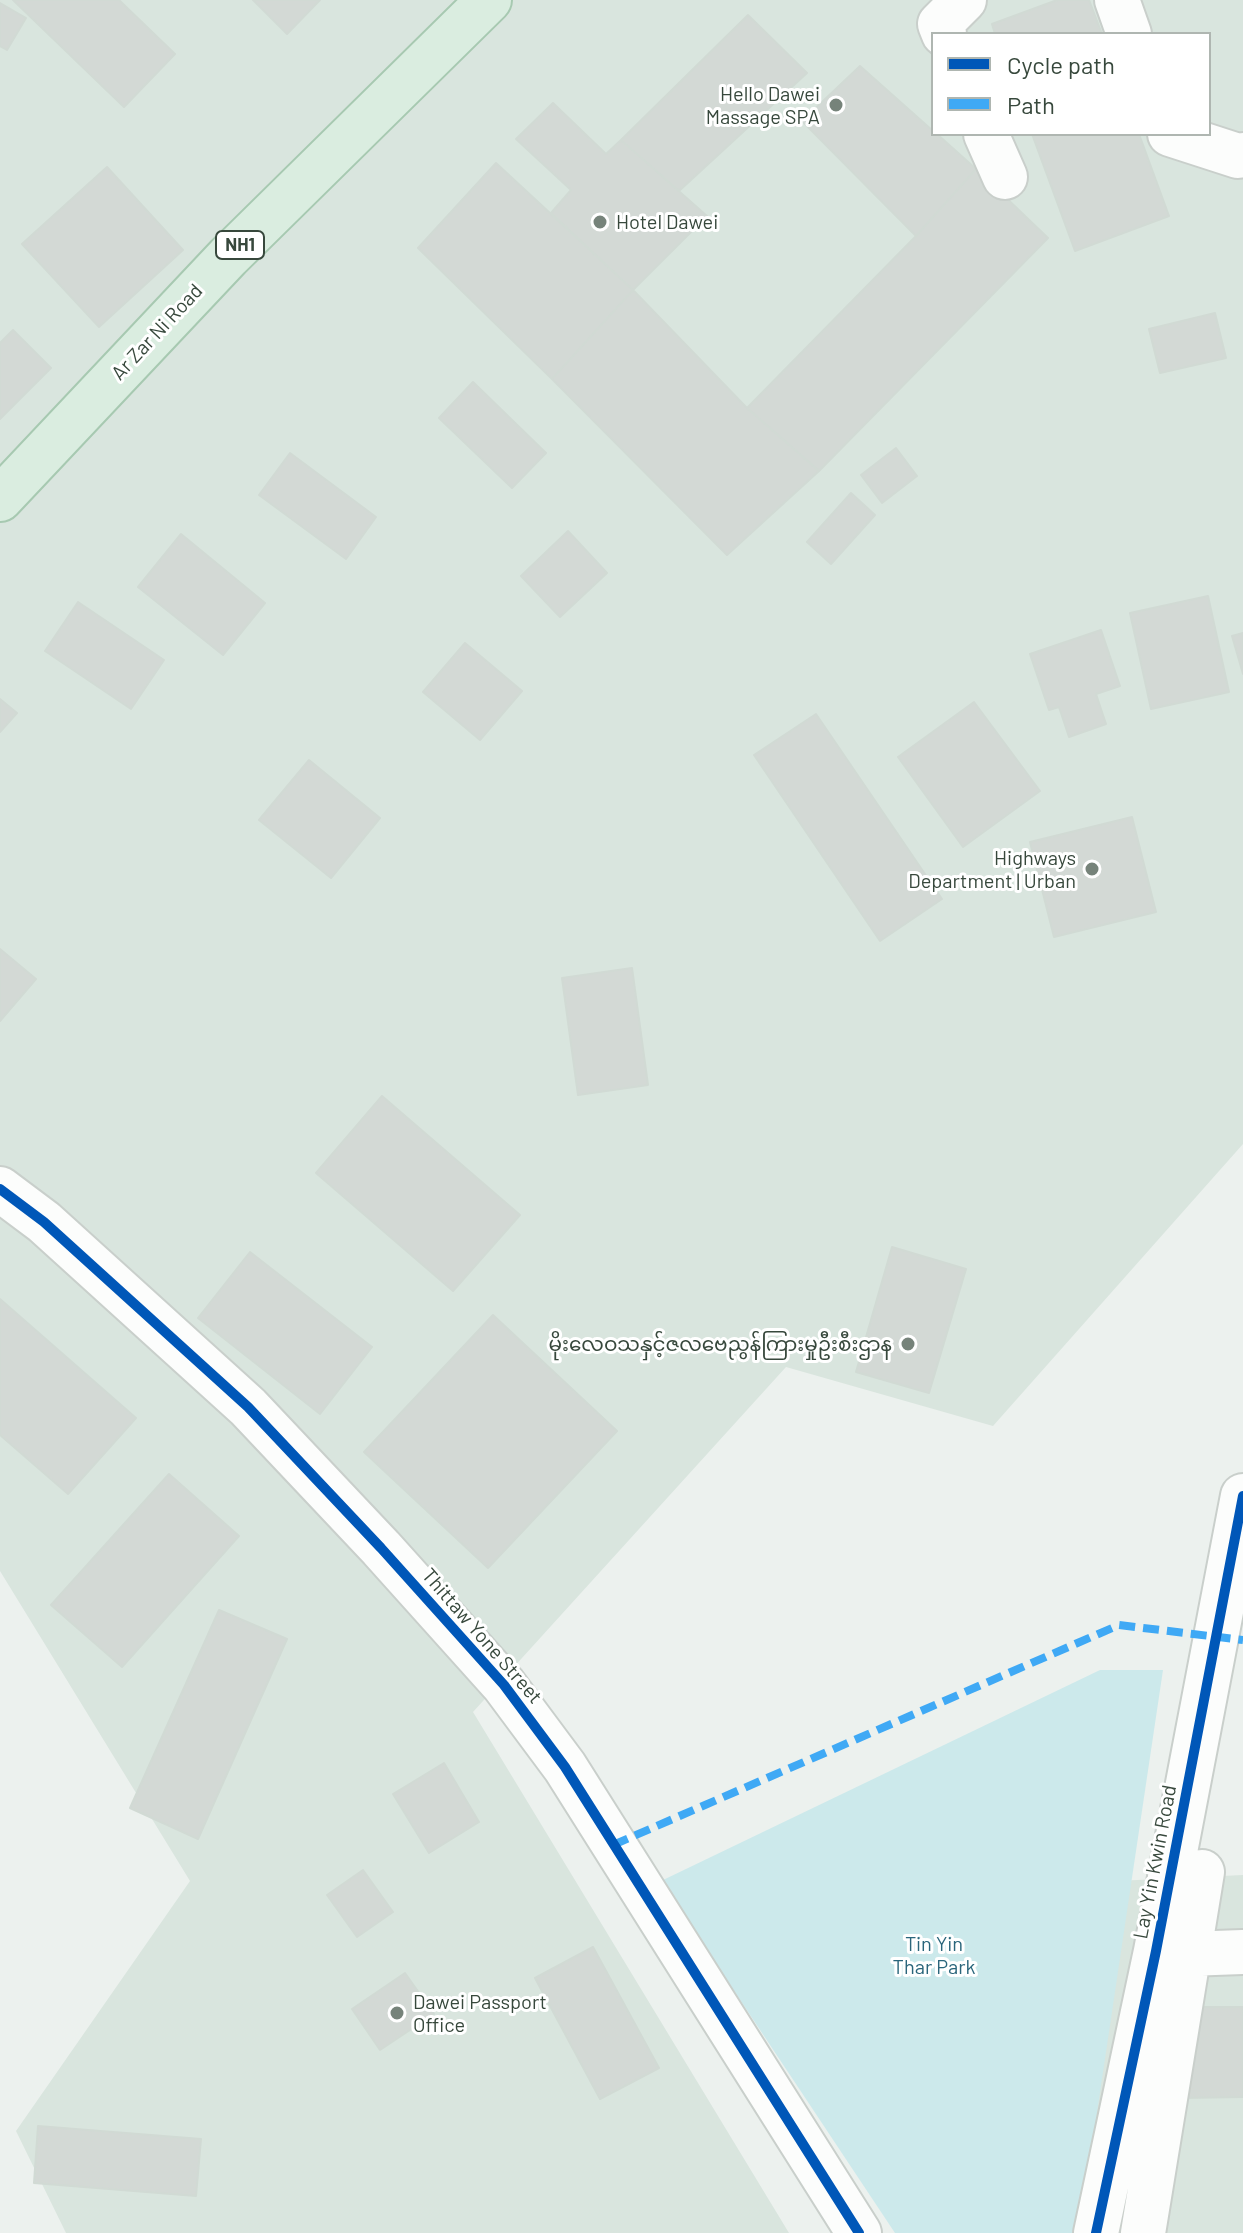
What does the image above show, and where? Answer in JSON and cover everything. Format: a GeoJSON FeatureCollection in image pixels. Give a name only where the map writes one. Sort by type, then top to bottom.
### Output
{"type":"FeatureCollection","features":[{"type":"Feature","properties":{"kind":"highway","name":"Ar Zar Ni Road"},"geometry":{"type":"LineString","coordinates":[[0,499],[228,257],[489,0]]}},
{"type":"Feature","properties":{"kind":"street"},"geometry":{"type":"LineString","coordinates":[[943,32],[940,24],[964,0]]}},
{"type":"Feature","properties":{"kind":"street"},"geometry":{"type":"LineString","coordinates":[[1117,0],[1128,32]]}},
{"type":"Feature","properties":{"kind":"street"},"geometry":{"type":"LineString","coordinates":[[987,136],[1005,177]]}},
{"type":"Feature","properties":{"kind":"street"},"geometry":{"type":"LineString","coordinates":[[1176,136],[1243,155]]}},
{"type":"Feature","properties":{"kind":"street","name":"Thittaw Yone Street"},"geometry":{"type":"LineString","coordinates":[[0,1189],[44,1222],[248,1407],[504,1685],[565,1767],[859,2233]]}},
{"type":"Feature","properties":{"kind":"street","name":"Lay Yin Kwin Road"},"geometry":{"type":"LineString","coordinates":[[1143,2233],[1171,1952],[1243,1496]]}},
{"type":"Feature","properties":{"kind":"street","name":"Lay Yin Kwin Road"},"geometry":{"type":"LineString","coordinates":[[1096,2233],[1171,1952],[1243,1649]]}},
{"type":"Feature","properties":{"kind":"street"},"geometry":{"type":"LineString","coordinates":[[1171,1952],[1243,1952]]}},
{"type":"Feature","properties":{"kind":"shaded area"},"geometry":{"type":"Polygon","coordinates":[[[0,0],[1243,0],[1243,1144],[993,1426],[786,1367],[473,1712],[789,2233],[66,2233],[16,2131],[190,1881],[0,1571],[0,0]]]}},
{"type":"Feature","properties":{"kind":"shaded area"},"geometry":{"type":"Polygon","coordinates":[[[1243,1875],[1243,2233],[1065,2233],[1116,1881],[1243,1875]]]}},
{"type":"Feature","properties":{"kind":"green space","name":"Tin Yin Thar Park"},"geometry":{"type":"Polygon","coordinates":[[[1100,1670],[1163,1670],[1079,2233],[895,2233],[661,1881],[1100,1670]]]}},
{"type":"Feature","properties":{"kind":"building"},"geometry":{"type":"Polygon","coordinates":[[[13,0],[119,0],[175,54],[124,107],[13,0]]]}},
{"type":"Feature","properties":{"kind":"building"},"geometry":{"type":"Polygon","coordinates":[[[253,0],[320,0],[287,34],[253,0]]]}},
{"type":"Feature","properties":{"kind":"building"},"geometry":{"type":"Polygon","coordinates":[[[1057,0],[1089,0],[1101,32],[994,32],[992,24],[1057,0]]]}},
{"type":"Feature","properties":{"kind":"building"},"geometry":{"type":"Polygon","coordinates":[[[0,3],[26,18],[7,50],[0,46],[0,3]]]}},
{"type":"Feature","properties":{"kind":"building"},"geometry":{"type":"Polygon","coordinates":[[[748,15],[807,73],[679,191],[621,140],[748,15]]]}},
{"type":"Feature","properties":{"kind":"building"},"geometry":{"type":"Polygon","coordinates":[[[860,66],[931,129],[931,136],[939,136],[976,169],[916,236],[802,121],[860,66]]]}},
{"type":"Feature","properties":{"kind":"building"},"geometry":{"type":"Polygon","coordinates":[[[553,103],[606,154],[621,140],[707,216],[633,290],[551,213],[571,190],[516,139],[553,103]]]}},
{"type":"Feature","properties":{"kind":"building"},"geometry":{"type":"Polygon","coordinates":[[[1033,136],[1140,136],[1169,216],[1075,251],[1033,136]]]}},
{"type":"Feature","properties":{"kind":"building"},"geometry":{"type":"Polygon","coordinates":[[[496,163],[633,290],[552,379],[418,248],[496,163]]]}},
{"type":"Feature","properties":{"kind":"building"},"geometry":{"type":"Polygon","coordinates":[[[107,167],[183,250],[99,327],[22,244],[107,167]]]}},
{"type":"Feature","properties":{"kind":"building"},"geometry":{"type":"Polygon","coordinates":[[[976,169],[1048,238],[819,471],[747,408],[916,236],[976,169]]]}},
{"type":"Feature","properties":{"kind":"building"},"geometry":{"type":"Polygon","coordinates":[[[633,290],[747,408],[819,471],[727,555],[552,379],[633,290]]]}},
{"type":"Feature","properties":{"kind":"building"},"geometry":{"type":"Polygon","coordinates":[[[1215,313],[1226,358],[1160,373],[1149,329],[1215,313]]]}},
{"type":"Feature","properties":{"kind":"building"},"geometry":{"type":"Polygon","coordinates":[[[13,330],[51,368],[0,419],[0,343],[13,330]]]}},
{"type":"Feature","properties":{"kind":"building"},"geometry":{"type":"Polygon","coordinates":[[[473,382],[546,453],[512,488],[439,418],[473,382]]]}},
{"type":"Feature","properties":{"kind":"building"},"geometry":{"type":"Polygon","coordinates":[[[896,448],[917,476],[882,503],[861,475],[896,448]]]}},
{"type":"Feature","properties":{"kind":"building"},"geometry":{"type":"Polygon","coordinates":[[[290,453],[376,517],[346,559],[259,495],[290,453]]]}},
{"type":"Feature","properties":{"kind":"building"},"geometry":{"type":"Polygon","coordinates":[[[851,493],[875,515],[831,564],[807,542],[851,493]]]}},
{"type":"Feature","properties":{"kind":"building"},"geometry":{"type":"Polygon","coordinates":[[[568,531],[607,573],[560,617],[521,576],[568,531]]]}},
{"type":"Feature","properties":{"kind":"building"},"geometry":{"type":"Polygon","coordinates":[[[181,534],[265,603],[223,655],[138,587],[181,534]]]}},
{"type":"Feature","properties":{"kind":"building"},"geometry":{"type":"Polygon","coordinates":[[[1208,596],[1229,692],[1151,709],[1130,613],[1208,596]]]}},
{"type":"Feature","properties":{"kind":"building"},"geometry":{"type":"Polygon","coordinates":[[[78,602],[164,660],[131,709],[45,651],[78,602]]]}},
{"type":"Feature","properties":{"kind":"building"},"geometry":{"type":"Polygon","coordinates":[[[1101,630],[1120,686],[1096,694],[1106,724],[1069,737],[1059,707],[1049,710],[1030,654],[1101,630]]]}},
{"type":"Feature","properties":{"kind":"building"},"geometry":{"type":"Polygon","coordinates":[[[1243,633],[1243,674],[1232,636],[1243,633]]]}},
{"type":"Feature","properties":{"kind":"building"},"geometry":{"type":"Polygon","coordinates":[[[465,643],[522,691],[480,740],[423,692],[465,643]]]}},
{"type":"Feature","properties":{"kind":"building"},"geometry":{"type":"Polygon","coordinates":[[[0,699],[17,713],[0,732],[0,699]]]}},
{"type":"Feature","properties":{"kind":"building"},"geometry":{"type":"Polygon","coordinates":[[[974,702],[1040,791],[963,847],[898,757],[974,702]]]}},
{"type":"Feature","properties":{"kind":"building"},"geometry":{"type":"Polygon","coordinates":[[[816,714],[942,899],[880,941],[754,755],[816,714]]]}},
{"type":"Feature","properties":{"kind":"building"},"geometry":{"type":"Polygon","coordinates":[[[309,760],[380,818],[331,878],[259,820],[309,760]]]}},
{"type":"Feature","properties":{"kind":"building"},"geometry":{"type":"Polygon","coordinates":[[[1132,817],[1156,912],[1054,937],[1030,842],[1132,817]]]}},
{"type":"Feature","properties":{"kind":"building"},"geometry":{"type":"Polygon","coordinates":[[[0,949],[36,979],[0,1021],[0,949]]]}},
{"type":"Feature","properties":{"kind":"building"},"geometry":{"type":"Polygon","coordinates":[[[632,968],[648,1085],[578,1095],[562,978],[632,968]]]}},
{"type":"Feature","properties":{"kind":"building"},"geometry":{"type":"Polygon","coordinates":[[[382,1096],[520,1215],[453,1291],[316,1173],[382,1096]]]}},
{"type":"Feature","properties":{"kind":"building"},"geometry":{"type":"Polygon","coordinates":[[[892,1247],[966,1269],[929,1393],[856,1372],[892,1247]]]}},
{"type":"Feature","properties":{"kind":"building"},"geometry":{"type":"Polygon","coordinates":[[[250,1252],[372,1347],[320,1414],[198,1318],[250,1252]]]}},
{"type":"Feature","properties":{"kind":"building"},"geometry":{"type":"Polygon","coordinates":[[[0,1299],[136,1418],[68,1494],[0,1435],[0,1299]]]}},
{"type":"Feature","properties":{"kind":"building"},"geometry":{"type":"Polygon","coordinates":[[[493,1315],[617,1431],[488,1568],[364,1452],[493,1315]]]}},
{"type":"Feature","properties":{"kind":"building"},"geometry":{"type":"Polygon","coordinates":[[[169,1474],[239,1536],[122,1667],[51,1605],[169,1474]]]}},
{"type":"Feature","properties":{"kind":"building"},"geometry":{"type":"Polygon","coordinates":[[[219,1610],[287,1639],[198,1839],[130,1808],[219,1610]]]}},
{"type":"Feature","properties":{"kind":"building"},"geometry":{"type":"Polygon","coordinates":[[[444,1763],[479,1822],[429,1853],[393,1794],[444,1763]]]}},
{"type":"Feature","properties":{"kind":"building"},"geometry":{"type":"Polygon","coordinates":[[[363,1870],[393,1912],[357,1937],[327,1895],[363,1870]]]}},
{"type":"Feature","properties":{"kind":"building"},"geometry":{"type":"Polygon","coordinates":[[[593,1947],[659,2068],[600,2099],[535,1978],[593,1947]]]}},
{"type":"Feature","properties":{"kind":"building"},"geometry":{"type":"Polygon","coordinates":[[[405,1973],[434,2014],[380,2050],[352,2009],[405,1973]]]}},
{"type":"Feature","properties":{"kind":"building"},"geometry":{"type":"Polygon","coordinates":[[[1181,2007],[1243,2007],[1243,2097],[1181,2098],[1181,2007]]]}},
{"type":"Feature","properties":{"kind":"building"},"geometry":{"type":"Polygon","coordinates":[[[38,2126],[201,2139],[196,2196],[34,2183],[38,2126]]]}},
{"type":"Feature","properties":{"kind":"marked path"},"geometry":{"type":"LineString","coordinates":[[613,1845],[1119,1625],[1243,1640]]}},
{"type":"Feature","properties":{"kind":"cycle path"},"geometry":{"type":"LineString","coordinates":[[0,1189],[44,1222],[248,1407],[504,1685],[565,1767],[859,2233]]}},
{"type":"Feature","properties":{"kind":"cycle path"},"geometry":{"type":"LineString","coordinates":[[1096,2233],[1156,1951],[1243,1496]]}},
{"type":"Feature","properties":{"kind":"place","name":"Hello Dawei Massage SPA"},"geometry":{"type":"Point","coordinates":[836,105]}},
{"type":"Feature","properties":{"kind":"place","name":"Hotel Dawei"},"geometry":{"type":"Point","coordinates":[600,222]}},
{"type":"Feature","properties":{"kind":"place","name":"Highways Department | Urban"},"geometry":{"type":"Point","coordinates":[1092,869]}},
{"type":"Feature","properties":{"kind":"place","name":"မိုးလေဝသနှင့်ဇလဗေညွန်ကြားမှုဦးစီးဌာန"},"geometry":{"type":"Point","coordinates":[908,1344]}},
{"type":"Feature","properties":{"kind":"place","name":"Dawei Passport Office"},"geometry":{"type":"Point","coordinates":[397,2013]}}]}
